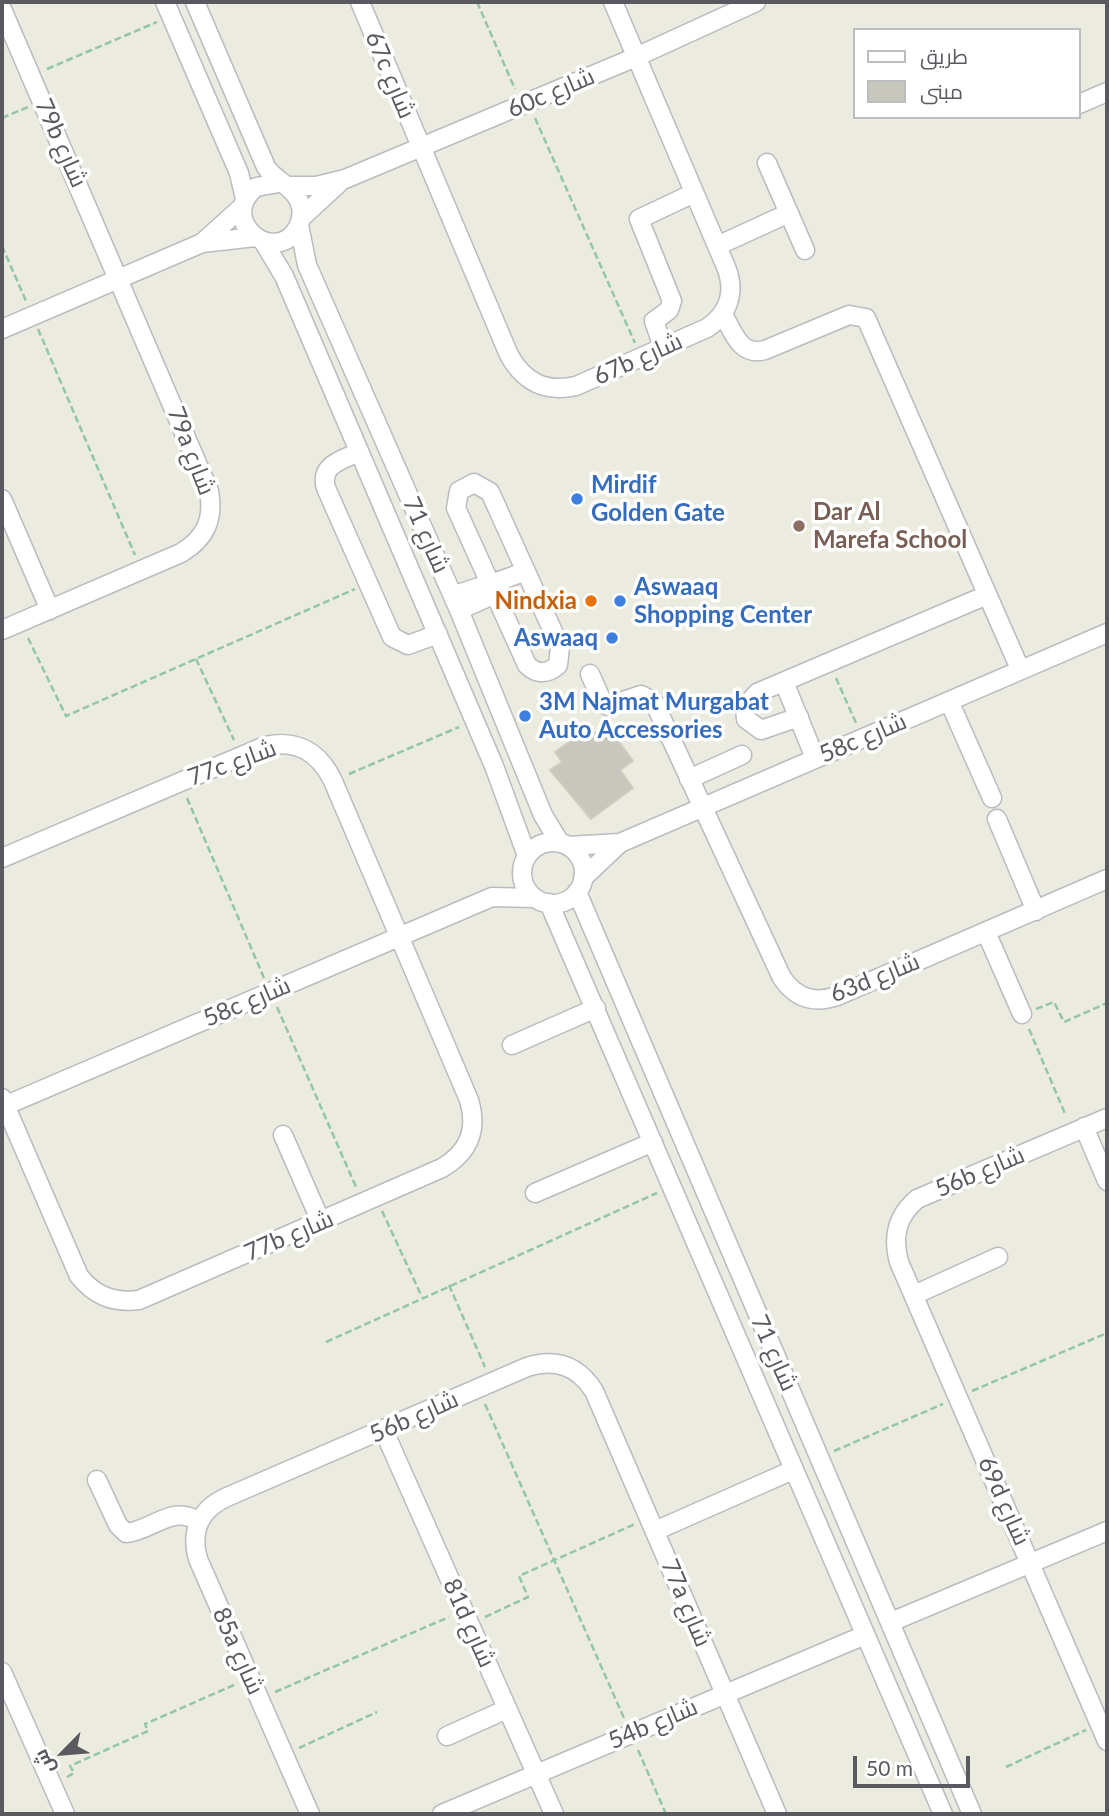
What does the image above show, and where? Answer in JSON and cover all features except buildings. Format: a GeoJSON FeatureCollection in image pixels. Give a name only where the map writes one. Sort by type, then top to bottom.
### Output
{"type":"FeatureCollection","features":[{"type":"Feature","properties":{"kind":"street"},"geometry":{"type":"LineString","coordinates":[[2,329],[202,243],[259,239],[280,242],[294,233],[300,221],[299,200],[263,161],[195,2]]}},
{"type":"Feature","properties":{"kind":"street","name":"67c شارع"},"geometry":{"type":"LineString","coordinates":[[360,2],[421,148]]}},
{"type":"Feature","properties":{"kind":"street"},"geometry":{"type":"LineString","coordinates":[[613,2],[731,278],[729,303],[723,314],[740,345],[752,352],[765,350],[849,316],[861,315],[866,318],[1020,669]]}},
{"type":"Feature","properties":{"kind":"street","name":"60c شارع"},"geometry":{"type":"LineString","coordinates":[[283,185],[316,186],[345,179],[636,57],[756,2]]}},
{"type":"Feature","properties":{"kind":"street","name":"79b شارع"},"geometry":{"type":"LineString","coordinates":[[2,9],[120,277]]}},
{"type":"Feature","properties":{"kind":"street"},"geometry":{"type":"LineString","coordinates":[[168,9],[239,173],[244,224],[259,239]]}},
{"type":"Feature","properties":{"kind":"street"},"geometry":{"type":"LineString","coordinates":[[1081,103],[1107,92]]}},
{"type":"Feature","properties":{"kind":"street","name":"67b شارع"},"geometry":{"type":"LineString","coordinates":[[421,148],[509,355],[524,377],[549,388],[562,389],[707,328],[723,314]]}},
{"type":"Feature","properties":{"kind":"street"},"geometry":{"type":"LineString","coordinates":[[767,163],[805,250]]}},
{"type":"Feature","properties":{"kind":"street","name":"60c شارع"},"geometry":{"type":"LineString","coordinates":[[300,221],[345,179]]}},
{"type":"Feature","properties":{"kind":"street"},"geometry":{"type":"LineString","coordinates":[[202,243],[263,184],[283,185]]}},
{"type":"Feature","properties":{"kind":"street"},"geometry":{"type":"LineString","coordinates":[[663,347],[654,321],[669,310],[672,302],[639,219],[695,193]]}},
{"type":"Feature","properties":{"kind":"street"},"geometry":{"type":"LineString","coordinates":[[717,246],[789,213]]}},
{"type":"Feature","properties":{"kind":"street","name":"شارع 71"},"geometry":{"type":"LineString","coordinates":[[300,221],[307,265],[456,603],[543,815],[564,844]]}},
{"type":"Feature","properties":{"kind":"street","name":"شارع 71"},"geometry":{"type":"LineString","coordinates":[[259,239],[280,267],[475,720],[511,807],[525,860]]}},
{"type":"Feature","properties":{"kind":"street","name":"79a شارع"},"geometry":{"type":"LineString","coordinates":[[2,630],[194,546],[207,527],[212,506],[209,491],[120,277]]}},
{"type":"Feature","properties":{"kind":"street"},"geometry":{"type":"LineString","coordinates":[[359,452],[330,466],[324,482],[368,584],[396,642],[414,644],[438,634]]}},
{"type":"Feature","properties":{"kind":"street"},"geometry":{"type":"LineString","coordinates":[[468,484],[480,484],[489,492],[560,647],[560,659],[554,669],[542,673],[527,665],[495,586],[456,509],[456,497],[468,484]]}},
{"type":"Feature","properties":{"kind":"street"},"geometry":{"type":"LineString","coordinates":[[2,499],[50,610]]}},
{"type":"Feature","properties":{"kind":"street"},"geometry":{"type":"LineString","coordinates":[[456,603],[525,571]]}},
{"type":"Feature","properties":{"kind":"street"},"geometry":{"type":"LineString","coordinates":[[799,717],[761,730],[746,719],[745,707],[752,696],[987,595]]}},
{"type":"Feature","properties":{"kind":"street","name":"58c شارع"},"geometry":{"type":"LineString","coordinates":[[564,844],[620,843],[1107,633]]}},
{"type":"Feature","properties":{"kind":"street","name":"63d شارع"},"geometry":{"type":"LineString","coordinates":[[590,674],[602,701],[608,706],[641,695],[652,699],[782,978],[796,994],[806,999],[817,1001],[837,996],[1107,879]]}},
{"type":"Feature","properties":{"kind":"street"},"geometry":{"type":"LineString","coordinates":[[784,682],[815,758]]}},
{"type":"Feature","properties":{"kind":"street"},"geometry":{"type":"LineString","coordinates":[[949,701],[992,798]]}},
{"type":"Feature","properties":{"kind":"street","name":"77c شارع"},"geometry":{"type":"LineString","coordinates":[[2,858],[265,746],[293,744],[318,757],[333,781],[400,937]]}},
{"type":"Feature","properties":{"kind":"street"},"geometry":{"type":"LineString","coordinates":[[690,779],[742,755]]}},
{"type":"Feature","properties":{"kind":"street"},"geometry":{"type":"LineString","coordinates":[[997,819],[1036,911]]}},
{"type":"Feature","properties":{"kind":"street"},"geometry":{"type":"LineString","coordinates":[[545,843],[564,844],[579,856],[580,885],[564,901],[542,900],[523,878],[525,860],[545,843]]}},
{"type":"Feature","properties":{"kind":"street","name":"58c شارع"},"geometry":{"type":"LineString","coordinates":[[580,885],[620,843]]}},
{"type":"Feature","properties":{"kind":"street","name":"58c شارع"},"geometry":{"type":"LineString","coordinates":[[3,1103],[492,897],[525,860]]}},
{"type":"Feature","properties":{"kind":"street","name":"شارع 71"},"geometry":{"type":"LineString","coordinates":[[580,885],[972,1814]]}},
{"type":"Feature","properties":{"kind":"street","name":"58c شارع"},"geometry":{"type":"LineString","coordinates":[[492,897],[542,900]]}},
{"type":"Feature","properties":{"kind":"street","name":"شارع 71"},"geometry":{"type":"LineString","coordinates":[[542,900],[596,1009],[943,1814]]}},
{"type":"Feature","properties":{"kind":"street"},"geometry":{"type":"LineString","coordinates":[[986,932],[1022,1013]]}},
{"type":"Feature","properties":{"kind":"street","name":"77b شارع"},"geometry":{"type":"LineString","coordinates":[[3,1103],[79,1276],[88,1287],[111,1300],[139,1300],[377,1198],[454,1161],[464,1152],[474,1127],[469,1100],[400,937]]}},
{"type":"Feature","properties":{"kind":"street"},"geometry":{"type":"LineString","coordinates":[[512,1045],[596,1009]]}},
{"type":"Feature","properties":{"kind":"street","name":"56b شارع"},"geometry":{"type":"LineString","coordinates":[[899,1262],[895,1239],[897,1227],[908,1207],[917,1199],[1107,1118]]}},
{"type":"Feature","properties":{"kind":"street"},"geometry":{"type":"LineString","coordinates":[[1078,1130],[1107,1181]]}},
{"type":"Feature","properties":{"kind":"street"},"geometry":{"type":"LineString","coordinates":[[283,1135],[321,1222]]}},
{"type":"Feature","properties":{"kind":"street"},"geometry":{"type":"LineString","coordinates":[[535,1193],[653,1142]]}},
{"type":"Feature","properties":{"kind":"street"},"geometry":{"type":"LineString","coordinates":[[914,1295],[998,1257]]}},
{"type":"Feature","properties":{"kind":"street","name":"69d شارع"},"geometry":{"type":"LineString","coordinates":[[899,1262],[1107,1741]]}},
{"type":"Feature","properties":{"kind":"street","name":"56b شارع"},"geometry":{"type":"LineString","coordinates":[[199,1522],[215,1502],[527,1367],[553,1362],[578,1371],[594,1391]]}},
{"type":"Feature","properties":{"kind":"street","name":"77a شارع"},"geometry":{"type":"LineString","coordinates":[[594,1391],[778,1814]]}},
{"type":"Feature","properties":{"kind":"street","name":"81d شارع"},"geometry":{"type":"LineString","coordinates":[[384,1431],[554,1814]]}},
{"type":"Feature","properties":{"kind":"street"},"geometry":{"type":"LineString","coordinates":[[652,1524],[793,1469]]}},
{"type":"Feature","properties":{"kind":"street"},"geometry":{"type":"LineString","coordinates":[[97,1480],[119,1528],[125,1533],[174,1514],[188,1515],[199,1522]]}},
{"type":"Feature","properties":{"kind":"street","name":"85a شارع"},"geometry":{"type":"LineString","coordinates":[[199,1522],[195,1534],[198,1559],[310,1814]]}},
{"type":"Feature","properties":{"kind":"street"},"geometry":{"type":"LineString","coordinates":[[891,1622],[1107,1531]]}},
{"type":"Feature","properties":{"kind":"street","name":"54b شارع"},"geometry":{"type":"LineString","coordinates":[[442,1814],[865,1634]]}},
{"type":"Feature","properties":{"kind":"street"},"geometry":{"type":"LineString","coordinates":[[2,1672],[65,1814]]}},
{"type":"Feature","properties":{"kind":"street"},"geometry":{"type":"LineString","coordinates":[[447,1736],[507,1709]]}},
{"type":"Feature","properties":{"kind":"path"},"geometry":{"type":"LineString","coordinates":[[477,2],[641,357]]}},
{"type":"Feature","properties":{"kind":"path"},"geometry":{"type":"LineString","coordinates":[[31,76],[168,9]]}},
{"type":"Feature","properties":{"kind":"path"},"geometry":{"type":"LineString","coordinates":[[2,118],[42,101]]}},
{"type":"Feature","properties":{"kind":"path"},"geometry":{"type":"LineString","coordinates":[[2,246],[141,570]]}},
{"type":"Feature","properties":{"kind":"path"},"geometry":{"type":"LineString","coordinates":[[20,622],[66,716],[368,584]]}},
{"type":"Feature","properties":{"kind":"path"},"geometry":{"type":"LineString","coordinates":[[196,659],[242,756]]}},
{"type":"Feature","properties":{"kind":"path"},"geometry":{"type":"LineString","coordinates":[[819,667],[826,682],[836,677],[856,725],[850,728],[856,741]]}},
{"type":"Feature","properties":{"kind":"path"},"geometry":{"type":"LineString","coordinates":[[333,781],[475,720]]}},
{"type":"Feature","properties":{"kind":"path"},"geometry":{"type":"LineString","coordinates":[[1078,1130],[1022,1013],[1055,1002],[1064,1022],[1107,1003]]}},
{"type":"Feature","properties":{"kind":"path"},"geometry":{"type":"LineString","coordinates":[[326,1342],[672,1186]]}},
{"type":"Feature","properties":{"kind":"path"},"geometry":{"type":"LineString","coordinates":[[377,1198],[422,1297]]}},
{"type":"Feature","properties":{"kind":"path"},"geometry":{"type":"LineString","coordinates":[[449,1285],[485,1367],[471,1373],[666,1814]]}},
{"type":"Feature","properties":{"kind":"path"},"geometry":{"type":"LineString","coordinates":[[259,1699],[466,1617],[528,1597],[519,1576],[554,1560],[652,1524]]}},
{"type":"Feature","properties":{"kind":"path"},"geometry":{"type":"LineString","coordinates":[[51,1784],[74,1773],[70,1766],[148,1731],[145,1724],[250,1678]]}},
{"type":"Feature","properties":{"kind":"path"},"geometry":{"type":"LineString","coordinates":[[284,1755],[377,1712]]}},
{"type":"Feature","properties":{"kind":"path"},"geometry":{"type":"LineString","coordinates":[[1006,1767],[1100,1724]]}},
{"type":"Feature","properties":{"kind":"place","name":"Mirdif Golden Gate"},"geometry":{"type":"Point","coordinates":[577,499]}},
{"type":"Feature","properties":{"kind":"place","name":"Dar Al Marefa School"},"geometry":{"type":"Point","coordinates":[799,526]}},
{"type":"Feature","properties":{"kind":"place","name":"Nindxia"},"geometry":{"type":"Point","coordinates":[591,601]}},
{"type":"Feature","properties":{"kind":"place","name":"Aswaaq Shopping Center"},"geometry":{"type":"Point","coordinates":[620,601]}},
{"type":"Feature","properties":{"kind":"place","name":"Aswaaq"},"geometry":{"type":"Point","coordinates":[612,638]}},
{"type":"Feature","properties":{"kind":"place","name":"3M Najmat Murgabat Auto Accessories"},"geometry":{"type":"Point","coordinates":[525,716]}}]}
